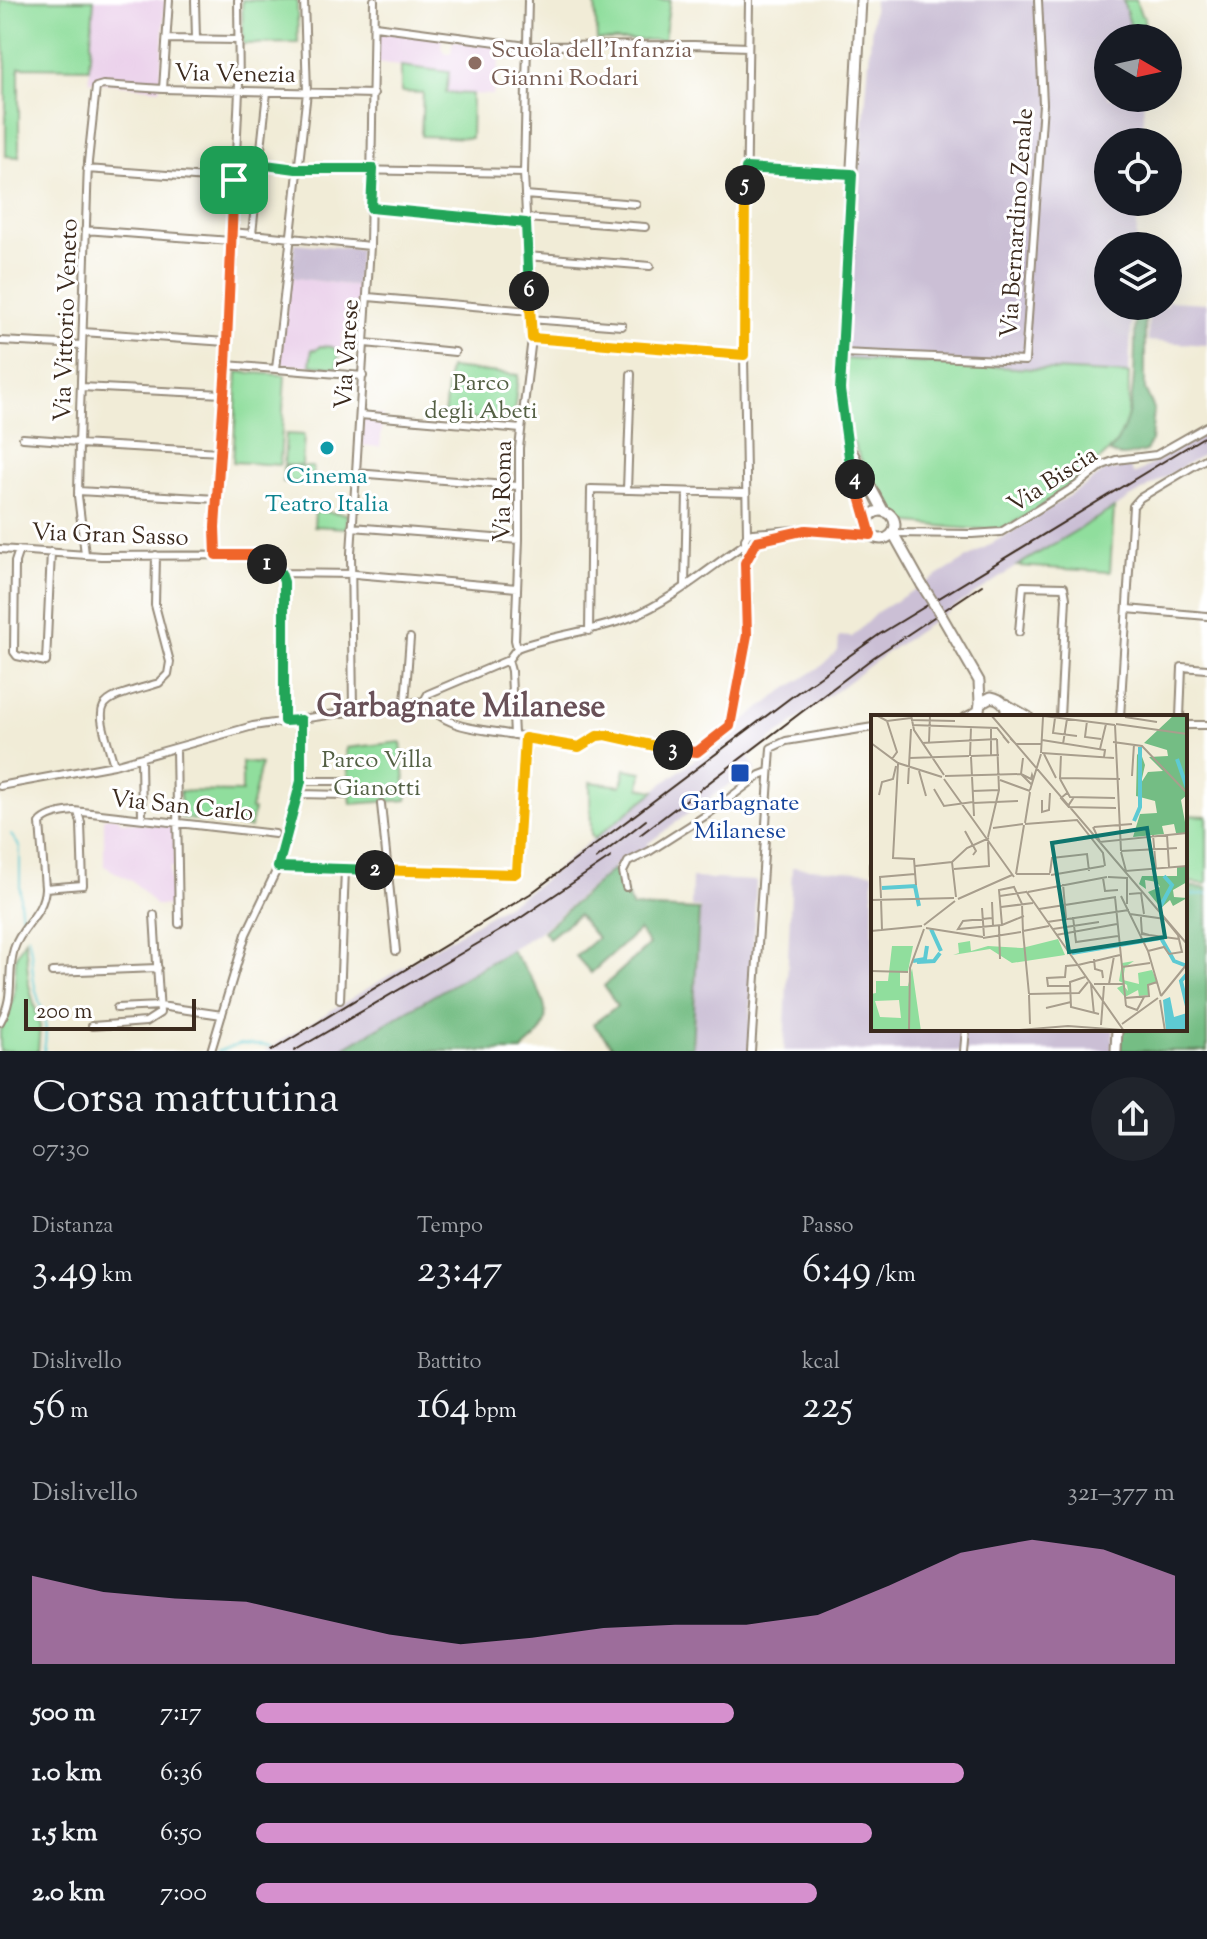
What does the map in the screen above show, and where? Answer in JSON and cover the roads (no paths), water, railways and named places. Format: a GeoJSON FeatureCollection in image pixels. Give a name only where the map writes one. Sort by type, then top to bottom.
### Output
{"type":"FeatureCollection","features":[{"type":"Feature","properties":{"kind":"street"},"geometry":{"type":"LineString","coordinates":[[163,89],[169,0]]}},
{"type":"Feature","properties":{"kind":"street"},"geometry":{"type":"LineString","coordinates":[[195,0],[196,39]]}},
{"type":"Feature","properties":{"kind":"street"},"geometry":{"type":"LineString","coordinates":[[216,555],[239,91],[238,0]]}},
{"type":"Feature","properties":{"kind":"street"},"geometry":{"type":"LineString","coordinates":[[276,369],[307,92],[304,0]]}},
{"type":"Feature","properties":{"kind":"street","name":"Via Varese"},"geometry":{"type":"LineString","coordinates":[[353,710],[350,574],[368,297],[373,169],[374,0]]}},
{"type":"Feature","properties":{"kind":"street","name":"Via Roma"},"geometry":{"type":"LineString","coordinates":[[517,648],[518,486],[532,338],[524,173],[528,0]]}},
{"type":"Feature","properties":{"kind":"street"},"geometry":{"type":"LineString","coordinates":[[0,786],[141,759],[234,731],[424,701],[457,726],[579,747],[601,735],[694,753],[730,726],[747,635],[745,563],[751,538],[745,525],[744,493],[749,0]]}},
{"type":"Feature","properties":{"kind":"street"},"geometry":{"type":"LineString","coordinates":[[861,0],[840,403],[850,464],[868,527]]}},
{"type":"Feature","properties":{"kind":"street","name":"Via Bernardino Zenale"},"geometry":{"type":"LineString","coordinates":[[842,353],[1025,361],[1043,104],[1038,0]]}},
{"type":"Feature","properties":{"kind":"street"},"geometry":{"type":"LineString","coordinates":[[375,26],[527,46],[748,47]]}},
{"type":"Feature","properties":{"kind":"street"},"geometry":{"type":"LineString","coordinates":[[167,39],[239,40]]}},
{"type":"Feature","properties":{"kind":"street","name":"Via Venezia"},"geometry":{"type":"LineString","coordinates":[[96,87],[374,94]]}},
{"type":"Feature","properties":{"kind":"street","name":"Via Vittorio Veneto"},"geometry":{"type":"LineString","coordinates":[[85,554],[78,491],[79,443],[87,169],[96,87]]}},
{"type":"Feature","properties":{"kind":"street"},"geometry":{"type":"LineString","coordinates":[[252,234],[267,92]]}},
{"type":"Feature","properties":{"kind":"street"},"geometry":{"type":"LineString","coordinates":[[235,161],[299,169],[524,173]]}},
{"type":"Feature","properties":{"kind":"street"},"geometry":{"type":"LineString","coordinates":[[746,168],[852,174]]}},
{"type":"Feature","properties":{"kind":"street"},"geometry":{"type":"LineString","coordinates":[[87,169],[234,180]]}},
{"type":"Feature","properties":{"kind":"street"},"geometry":{"type":"LineString","coordinates":[[525,195],[636,204]]}},
{"type":"Feature","properties":{"kind":"street"},"geometry":{"type":"LineString","coordinates":[[371,208],[645,227]]}},
{"type":"Feature","properties":{"kind":"street"},"geometry":{"type":"LineString","coordinates":[[85,230],[231,236],[252,234],[370,246]]}},
{"type":"Feature","properties":{"kind":"street"},"geometry":{"type":"LineString","coordinates":[[527,256],[650,266]]}},
{"type":"Feature","properties":{"kind":"street"},"geometry":{"type":"LineString","coordinates":[[368,297],[530,311]]}},
{"type":"Feature","properties":{"kind":"street"},"geometry":{"type":"LineString","coordinates":[[530,319],[622,326]]}},
{"type":"Feature","properties":{"kind":"street"},"geometry":{"type":"LineString","coordinates":[[83,332],[226,342]]}},
{"type":"Feature","properties":{"kind":"street"},"geometry":{"type":"LineString","coordinates":[[532,338],[744,355]]}},
{"type":"Feature","properties":{"kind":"street"},"geometry":{"type":"LineString","coordinates":[[3,341],[82,345]]}},
{"type":"Feature","properties":{"kind":"street"},"geometry":{"type":"LineString","coordinates":[[365,343],[455,352]]}},
{"type":"Feature","properties":{"kind":"street"},"geometry":{"type":"LineString","coordinates":[[226,365],[363,376]]}},
{"type":"Feature","properties":{"kind":"street"},"geometry":{"type":"LineString","coordinates":[[627,490],[631,374]]}},
{"type":"Feature","properties":{"kind":"street"},"geometry":{"type":"LineString","coordinates":[[81,387],[223,394]]}},
{"type":"Feature","properties":{"kind":"street"},"geometry":{"type":"LineString","coordinates":[[360,415],[521,429]]}},
{"type":"Feature","properties":{"kind":"street"},"geometry":{"type":"LineString","coordinates":[[844,424],[855,459],[884,512]]}},
{"type":"Feature","properties":{"kind":"street","name":"Via Biscia"},"geometry":{"type":"LineString","coordinates":[[891,533],[983,534],[1007,530],[1103,465],[1116,460],[1156,455],[1207,426]]}},
{"type":"Feature","properties":{"kind":"street"},"geometry":{"type":"LineString","coordinates":[[23,438],[220,452]]}},
{"type":"Feature","properties":{"kind":"street"},"geometry":{"type":"LineString","coordinates":[[1120,715],[1133,506],[1140,498],[1207,458]]}},
{"type":"Feature","properties":{"kind":"street"},"geometry":{"type":"LineString","coordinates":[[356,473],[518,486]]}},
{"type":"Feature","properties":{"kind":"street"},"geometry":{"type":"LineString","coordinates":[[589,631],[591,489],[744,493]]}},
{"type":"Feature","properties":{"kind":"street"},"geometry":{"type":"LineString","coordinates":[[78,491],[217,499]]}},
{"type":"Feature","properties":{"kind":"street"},"geometry":{"type":"LineString","coordinates":[[685,586],[687,492]]}},
{"type":"Feature","properties":{"kind":"street"},"geometry":{"type":"LineString","coordinates":[[868,527],[873,514],[884,512],[891,515],[891,533],[972,667],[981,687],[979,710]]}},
{"type":"Feature","properties":{"kind":"street"},"geometry":{"type":"LineString","coordinates":[[352,527],[519,540]]}},
{"type":"Feature","properties":{"kind":"street"},"geometry":{"type":"LineString","coordinates":[[424,701],[428,694],[508,660],[517,648],[589,631],[645,610],[685,586],[751,538],[806,530],[847,532],[868,527],[891,533]]}},
{"type":"Feature","properties":{"kind":"street","name":"Via Gran Sasso"},"geometry":{"type":"LineString","coordinates":[[3,549],[85,554],[257,555],[272,571],[281,573],[350,574],[517,588]]}},
{"type":"Feature","properties":{"kind":"street"},"geometry":{"type":"LineString","coordinates":[[19,550],[15,562],[14,652],[17,656],[46,662],[51,552]]}},
{"type":"Feature","properties":{"kind":"street"},"geometry":{"type":"LineString","coordinates":[[114,765],[101,722],[104,704],[112,697],[159,683],[170,669],[157,611],[156,555]]}},
{"type":"Feature","properties":{"kind":"street"},"geometry":{"type":"LineString","coordinates":[[281,573],[284,586],[284,721]]}},
{"type":"Feature","properties":{"kind":"street"},"geometry":{"type":"LineString","coordinates":[[284,586],[290,574]]}},
{"type":"Feature","properties":{"kind":"street"},"geometry":{"type":"LineString","coordinates":[[1019,632],[1023,586],[1064,587],[1060,715]]}},
{"type":"Feature","properties":{"kind":"street"},"geometry":{"type":"LineString","coordinates":[[1127,609],[1207,616]]}},
{"type":"Feature","properties":{"kind":"street"},"geometry":{"type":"LineString","coordinates":[[405,703],[410,638]]}},
{"type":"Feature","properties":{"kind":"street"},"geometry":{"type":"LineString","coordinates":[[508,660],[514,735]]}},
{"type":"Feature","properties":{"kind":"street"},"geometry":{"type":"LineString","coordinates":[[972,667],[996,698],[1024,715]]}},
{"type":"Feature","properties":{"kind":"street"},"geometry":{"type":"LineString","coordinates":[[1180,715],[1182,667],[1207,669]]}},
{"type":"Feature","properties":{"kind":"street"},"geometry":{"type":"LineString","coordinates":[[979,710],[987,698],[996,698]]}},
{"type":"Feature","properties":{"kind":"street"},"geometry":{"type":"LineString","coordinates":[[1005,704],[1006,715]]}},
{"type":"Feature","properties":{"kind":"street"},"geometry":{"type":"LineString","coordinates":[[211,1051],[246,934],[278,867],[299,794],[301,720]]}},
{"type":"Feature","properties":{"kind":"street"},"geometry":{"type":"LineString","coordinates":[[751,1051],[771,748],[786,741],[871,727]]}},
{"type":"Feature","properties":{"kind":"street"},"geometry":{"type":"LineString","coordinates":[[278,867],[514,874],[517,872],[525,738]]}},
{"type":"Feature","properties":{"kind":"street"},"geometry":{"type":"LineString","coordinates":[[176,749],[179,924]]}},
{"type":"Feature","properties":{"kind":"street"},"geometry":{"type":"LineString","coordinates":[[141,759],[142,818]]}},
{"type":"Feature","properties":{"kind":"street"},"geometry":{"type":"LineString","coordinates":[[626,887],[623,872],[628,862],[708,814],[768,772]]}},
{"type":"Feature","properties":{"kind":"street"},"geometry":{"type":"LineString","coordinates":[[299,794],[345,795],[347,792],[345,781],[301,781]]}},
{"type":"Feature","properties":{"kind":"street"},"geometry":{"type":"LineString","coordinates":[[381,804],[396,951]]}},
{"type":"Feature","properties":{"kind":"street","name":"Via San Carlo"},"geometry":{"type":"LineString","coordinates":[[81,812],[83,885],[45,888],[40,823],[45,818],[69,811],[81,812],[142,818],[179,822],[275,834]]}},
{"type":"Feature","properties":{"kind":"street"},"geometry":{"type":"LineString","coordinates":[[340,1000],[345,869]]}},
{"type":"Feature","properties":{"kind":"street"},"geometry":{"type":"LineString","coordinates":[[0,1022],[11,996],[15,945],[39,911],[45,888]]}},
{"type":"Feature","properties":{"kind":"street"},"geometry":{"type":"LineString","coordinates":[[92,1026],[146,1022],[160,1013],[154,915]]}},
{"type":"Feature","properties":{"kind":"street"},"geometry":{"type":"LineString","coordinates":[[52,972],[158,968]]}},
{"type":"Feature","properties":{"kind":"street"},"geometry":{"type":"LineString","coordinates":[[117,1008],[160,1006],[222,1015]]}},
{"type":"Feature","properties":{"kind":"street"},"geometry":{"type":"LineString","coordinates":[[964,1051],[966,1031]]}},
{"type":"Feature","properties":{"kind":"street"},"geometry":{"type":"LineString","coordinates":[[1116,1051],[1117,1031]]}},
{"type":"Feature","properties":{"kind":"waterway"},"geometry":{"type":"LineString","coordinates":[[11,835],[20,847],[23,924]]}},
{"type":"Feature","properties":{"kind":"waterway"},"geometry":{"type":"LineString","coordinates":[[1187,895],[1207,894]]}},
{"type":"Feature","properties":{"kind":"waterway"},"geometry":{"type":"LineString","coordinates":[[28,936],[34,981],[45,1025],[44,1051]]}},
{"type":"Feature","properties":{"kind":"waterway"},"geometry":{"type":"LineString","coordinates":[[218,1051],[241,1044],[270,1046]]}},
{"type":"Feature","properties":{"kind":"railway"},"geometry":{"type":"LineString","coordinates":[[271,1051],[530,894],[880,634],[1207,435]]}},
{"type":"Feature","properties":{"kind":"railway"},"geometry":{"type":"LineString","coordinates":[[640,835],[874,657],[982,585]]}},
{"type":"Feature","properties":{"kind":"railway"},"geometry":{"type":"LineString","coordinates":[[596,859],[646,820]]}},
{"type":"Feature","properties":{"kind":"railway"},"geometry":{"type":"LineString","coordinates":[[294,1051],[513,923],[611,857]]}},
{"type":"Feature","properties":{"kind":"place","name":"Scuola dell'Infanzia Gianni Rodari"},"geometry":{"type":"Point","coordinates":[475,63]}},
{"type":"Feature","properties":{"kind":"place","name":"Cinema Teatro Italia"},"geometry":{"type":"Point","coordinates":[327,448]}},
{"type":"Feature","properties":{"kind":"place","name":"Garbagnate Milanese"},"geometry":{"type":"Point","coordinates":[740,773]}},
{"type":"Feature","properties":{"kind":"district","name":"Garbagnate Milanese"},"geometry":{"type":"Point","coordinates":[461,705]}},
{"type":"Feature","properties":{"kind":"park label","name":"Parco degli Abeti"},"geometry":{"type":"Point","coordinates":[481,396]}},
{"type":"Feature","properties":{"kind":"park label","name":"Parco Villa Gianotti"},"geometry":{"type":"Point","coordinates":[377,773]}}]}
